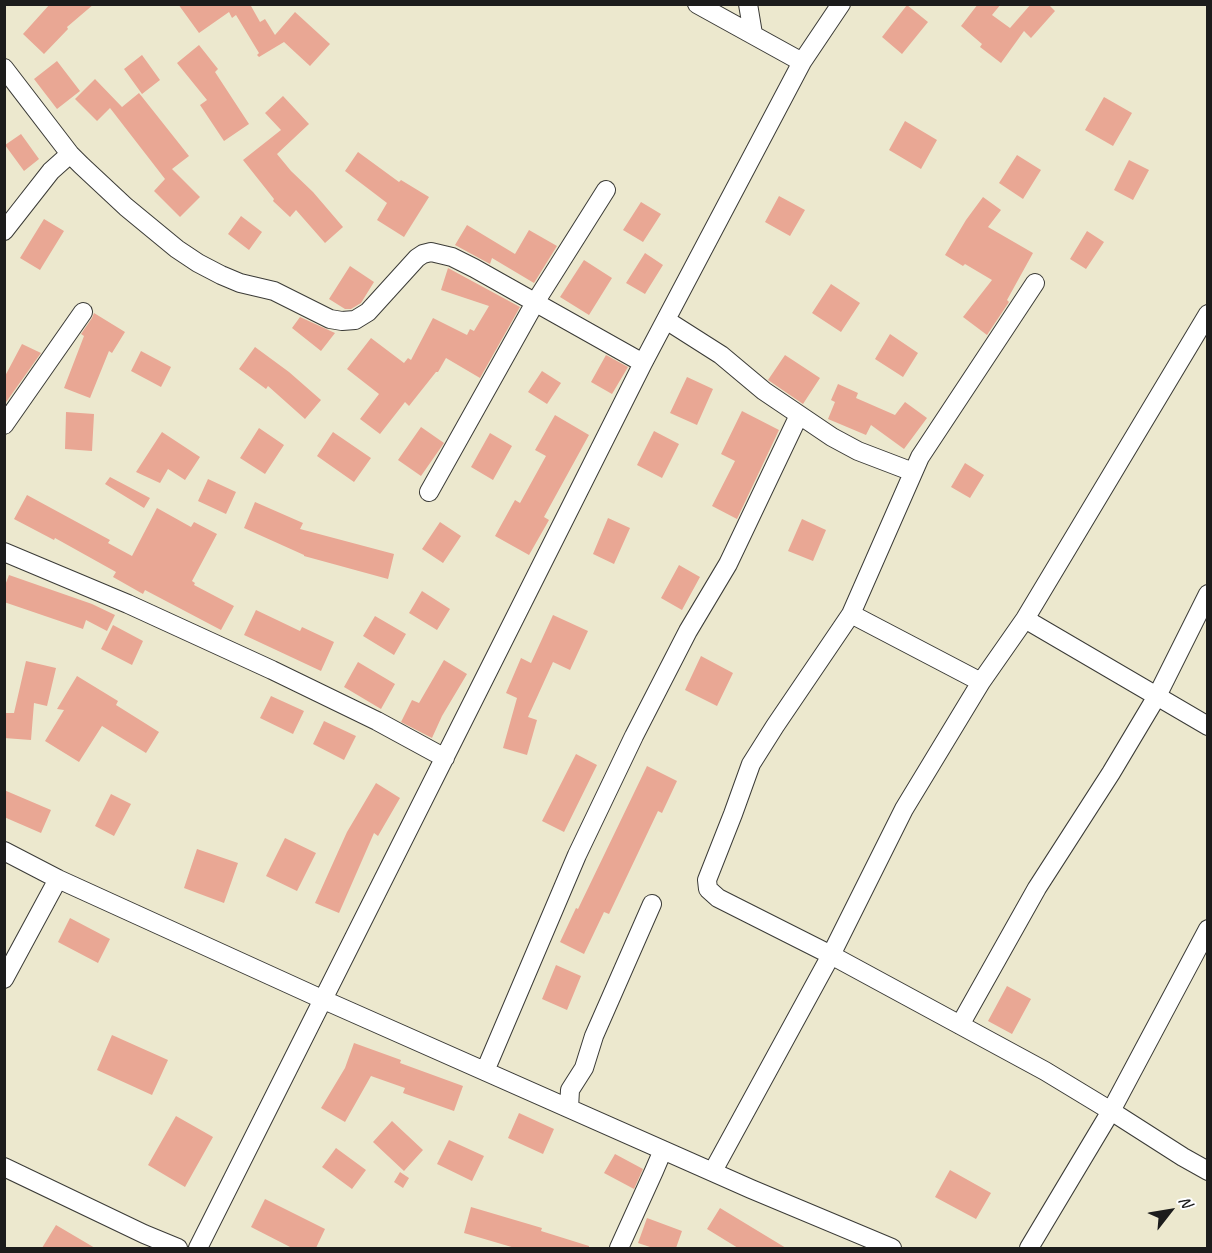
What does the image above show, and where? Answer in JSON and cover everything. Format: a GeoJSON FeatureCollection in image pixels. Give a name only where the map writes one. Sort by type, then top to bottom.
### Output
{"type":"FeatureCollection","features":[{"type":"Feature","properties":{"kind":"street"},"geometry":{"type":"LineString","coordinates":[[697,4],[802,62]]}},
{"type":"Feature","properties":{"kind":"street"},"geometry":{"type":"LineString","coordinates":[[748,4],[753,34]]}},
{"type":"Feature","properties":{"kind":"street"},"geometry":{"type":"LineString","coordinates":[[198,1248],[643,363],[802,62],[841,4]]}},
{"type":"Feature","properties":{"kind":"street"},"geometry":{"type":"LineString","coordinates":[[4,68],[70,154],[126,207],[177,249],[221,275],[240,283],[274,291],[330,319],[355,320],[368,312],[417,258],[431,252],[452,257],[474,268],[643,363]]}},
{"type":"Feature","properties":{"kind":"street"},"geometry":{"type":"LineString","coordinates":[[4,231],[51,171],[70,154]]}},
{"type":"Feature","properties":{"kind":"street"},"geometry":{"type":"LineString","coordinates":[[429,492],[536,301],[606,190]]}},
{"type":"Feature","properties":{"kind":"street"},"geometry":{"type":"LineString","coordinates":[[1035,283],[931,440],[913,472],[851,614],[751,764],[707,880],[708,890],[718,898],[831,955],[1045,1071],[1208,1171]]}},
{"type":"Feature","properties":{"kind":"street"},"geometry":{"type":"LineString","coordinates":[[4,425],[83,312]]}},
{"type":"Feature","properties":{"kind":"street"},"geometry":{"type":"LineString","coordinates":[[713,1171],[831,955],[904,809],[981,682],[1025,620],[1207,315]]}},
{"type":"Feature","properties":{"kind":"street"},"geometry":{"type":"LineString","coordinates":[[666,320],[721,355],[764,391],[832,437],[858,451],[913,472]]}},
{"type":"Feature","properties":{"kind":"street"},"geometry":{"type":"LineString","coordinates":[[485,1071],[582,844],[688,631],[728,564],[799,415]]}},
{"type":"Feature","properties":{"kind":"street"},"geometry":{"type":"LineString","coordinates":[[4,552],[128,604],[272,670],[377,721],[445,758]]}},
{"type":"Feature","properties":{"kind":"street"},"geometry":{"type":"LineString","coordinates":[[960,1025],[1037,888],[1111,773],[1157,696],[1208,594]]}},
{"type":"Feature","properties":{"kind":"street"},"geometry":{"type":"LineString","coordinates":[[851,614],[981,682]]}},
{"type":"Feature","properties":{"kind":"street"},"geometry":{"type":"LineString","coordinates":[[1025,620],[1208,726]]}},
{"type":"Feature","properties":{"kind":"street"},"geometry":{"type":"LineString","coordinates":[[4,851],[58,879],[324,1000],[713,1171],[861,1242],[892,1248]]}},
{"type":"Feature","properties":{"kind":"street"},"geometry":{"type":"LineString","coordinates":[[4,979],[58,879]]}},
{"type":"Feature","properties":{"kind":"street"},"geometry":{"type":"LineString","coordinates":[[569,1108],[570,1090],[584,1068],[594,1036],[652,904]]}},
{"type":"Feature","properties":{"kind":"street"},"geometry":{"type":"LineString","coordinates":[[1029,1248],[1111,1111],[1205,940]]}},
{"type":"Feature","properties":{"kind":"street"},"geometry":{"type":"LineString","coordinates":[[619,1248],[663,1150]]}},
{"type":"Feature","properties":{"kind":"street"},"geometry":{"type":"LineString","coordinates":[[4,1167],[178,1248]]}},
{"type":"Feature","properties":{"kind":"building"},"geometry":{"type":"Polygon","coordinates":[[[50,4],[94,4],[67,27],[68,29],[44,54],[23,34],[50,4]]]}},
{"type":"Feature","properties":{"kind":"building"},"geometry":{"type":"Polygon","coordinates":[[[178,4],[254,4],[251,6],[260,22],[265,19],[275,35],[295,12],[330,44],[310,66],[284,42],[259,57],[257,55],[259,53],[236,15],[232,18],[229,12],[199,33],[178,4]]]}},
{"type":"Feature","properties":{"kind":"building"},"geometry":{"type":"Polygon","coordinates":[[[978,4],[1001,4],[992,15],[1010,28],[1031,4],[1048,4],[1055,11],[1031,38],[1024,31],[1001,63],[980,47],[982,44],[961,26],[978,4]]]}},
{"type":"Feature","properties":{"kind":"building"},"geometry":{"type":"Polygon","coordinates":[[[907,5],[928,22],[902,54],[882,37],[907,5]]]}},
{"type":"Feature","properties":{"kind":"building"},"geometry":{"type":"Polygon","coordinates":[[[199,45],[218,69],[215,72],[249,124],[224,141],[200,105],[207,100],[177,63],[199,45]]]}},
{"type":"Feature","properties":{"kind":"building"},"geometry":{"type":"Polygon","coordinates":[[[142,55],[160,80],[142,94],[124,69],[142,55]]]}},
{"type":"Feature","properties":{"kind":"building"},"geometry":{"type":"Polygon","coordinates":[[[57,61],[80,91],[57,109],[34,79],[57,61]]]}},
{"type":"Feature","properties":{"kind":"building"},"geometry":{"type":"Polygon","coordinates":[[[95,79],[122,107],[139,93],[189,156],[172,169],[200,197],[180,217],[154,191],[165,179],[110,108],[97,121],[75,99],[95,79]]]}},
{"type":"Feature","properties":{"kind":"building"},"geometry":{"type":"Polygon","coordinates":[[[283,96],[309,124],[277,154],[343,227],[325,243],[296,210],[290,217],[273,201],[274,199],[243,160],[281,130],[265,113],[283,96]]]}},
{"type":"Feature","properties":{"kind":"building"},"geometry":{"type":"Polygon","coordinates":[[[1104,97],[1132,113],[1113,146],[1085,130],[1104,97]]]}},
{"type":"Feature","properties":{"kind":"building"},"geometry":{"type":"Polygon","coordinates":[[[905,121],[937,140],[921,169],[889,150],[905,121]]]}},
{"type":"Feature","properties":{"kind":"building"},"geometry":{"type":"Polygon","coordinates":[[[21,134],[39,159],[24,171],[5,145],[21,134]]]}},
{"type":"Feature","properties":{"kind":"building"},"geometry":{"type":"Polygon","coordinates":[[[358,152],[399,182],[401,180],[429,197],[404,237],[377,220],[387,203],[345,171],[358,152]]]}},
{"type":"Feature","properties":{"kind":"building"},"geometry":{"type":"Polygon","coordinates":[[[1017,155],[1041,170],[1023,199],[999,183],[1017,155]]]}},
{"type":"Feature","properties":{"kind":"building"},"geometry":{"type":"Polygon","coordinates":[[[1129,160],[1149,170],[1133,200],[1114,190],[1129,160]]]}},
{"type":"Feature","properties":{"kind":"building"},"geometry":{"type":"Polygon","coordinates":[[[779,196],[805,210],[790,236],[765,222],[779,196]]]}},
{"type":"Feature","properties":{"kind":"building"},"geometry":{"type":"Polygon","coordinates":[[[983,197],[1001,210],[988,227],[1033,253],[1007,300],[1009,302],[987,335],[963,317],[992,280],[945,255],[983,197]]]}},
{"type":"Feature","properties":{"kind":"building"},"geometry":{"type":"Polygon","coordinates":[[[641,202],[661,214],[643,242],[623,230],[641,202]]]}},
{"type":"Feature","properties":{"kind":"building"},"geometry":{"type":"Polygon","coordinates":[[[241,216],[262,232],[249,250],[228,234],[241,216]]]}},
{"type":"Feature","properties":{"kind":"building"},"geometry":{"type":"Polygon","coordinates":[[[44,219],[64,231],[40,270],[20,258],[44,219]]]}},
{"type":"Feature","properties":{"kind":"building"},"geometry":{"type":"Polygon","coordinates":[[[467,225],[515,254],[529,230],[557,246],[534,283],[492,258],[490,264],[455,245],[467,225]]]}},
{"type":"Feature","properties":{"kind":"building"},"geometry":{"type":"Polygon","coordinates":[[[1087,231],[1104,242],[1086,269],[1070,259],[1087,231]]]}},
{"type":"Feature","properties":{"kind":"building"},"geometry":{"type":"Polygon","coordinates":[[[645,253],[663,265],[645,294],[626,283],[645,253]]]}},
{"type":"Feature","properties":{"kind":"building"},"geometry":{"type":"Polygon","coordinates":[[[584,260],[612,278],[589,315],[560,297],[584,260]]]}},
{"type":"Feature","properties":{"kind":"building"},"geometry":{"type":"Polygon","coordinates":[[[350,266],[374,282],[361,303],[351,309],[345,309],[329,299],[350,266]]]}},
{"type":"Feature","properties":{"kind":"building"},"geometry":{"type":"Polygon","coordinates":[[[448,268],[520,307],[480,378],[446,358],[438,372],[409,406],[405,402],[380,434],[360,419],[379,394],[347,369],[371,338],[404,363],[408,358],[411,360],[433,318],[467,335],[470,329],[474,331],[489,306],[441,290],[448,268]]]}},
{"type":"Feature","properties":{"kind":"building"},"geometry":{"type":"Polygon","coordinates":[[[831,284],[860,303],[841,332],[812,313],[831,284]]]}},
{"type":"Feature","properties":{"kind":"building"},"geometry":{"type":"Polygon","coordinates":[[[94,313],[125,332],[112,353],[109,351],[90,398],[64,388],[84,336],[81,334],[94,313]]]}},
{"type":"Feature","properties":{"kind":"building"},"geometry":{"type":"Polygon","coordinates":[[[300,317],[335,333],[321,351],[292,328],[300,317]]]}},
{"type":"Feature","properties":{"kind":"building"},"geometry":{"type":"Polygon","coordinates":[[[890,334],[918,353],[903,377],[875,359],[890,334]]]}},
{"type":"Feature","properties":{"kind":"building"},"geometry":{"type":"Polygon","coordinates":[[[22,344],[41,353],[4,405],[4,378],[22,344]]]}},
{"type":"Feature","properties":{"kind":"building"},"geometry":{"type":"Polygon","coordinates":[[[255,347],[321,400],[305,419],[268,386],[266,389],[239,369],[255,347]]]}},
{"type":"Feature","properties":{"kind":"building"},"geometry":{"type":"Polygon","coordinates":[[[141,351],[171,367],[161,387],[131,371],[141,351]]]}},
{"type":"Feature","properties":{"kind":"building"},"geometry":{"type":"Polygon","coordinates":[[[606,355],[628,367],[612,394],[591,382],[606,355]]]}},
{"type":"Feature","properties":{"kind":"building"},"geometry":{"type":"Polygon","coordinates":[[[785,355],[820,378],[803,404],[768,380],[785,355]]]}},
{"type":"Feature","properties":{"kind":"building"},"geometry":{"type":"Polygon","coordinates":[[[542,371],[561,383],[547,404],[528,392],[542,371]]]}},
{"type":"Feature","properties":{"kind":"building"},"geometry":{"type":"Polygon","coordinates":[[[687,377],[713,389],[697,425],[670,413],[687,377]]]}},
{"type":"Feature","properties":{"kind":"building"},"geometry":{"type":"Polygon","coordinates":[[[838,384],[858,393],[856,398],[895,415],[905,402],[927,418],[904,449],[871,425],[866,435],[828,419],[835,402],[831,400],[838,384]]]}},
{"type":"Feature","properties":{"kind":"building"},"geometry":{"type":"Polygon","coordinates":[[[742,411],[779,430],[737,519],[712,506],[735,461],[721,454],[742,411]]]}},
{"type":"Feature","properties":{"kind":"building"},"geometry":{"type":"Polygon","coordinates":[[[66,412],[94,414],[92,451],[65,449],[66,412]]]}},
{"type":"Feature","properties":{"kind":"building"},"geometry":{"type":"Polygon","coordinates":[[[555,415],[589,435],[544,517],[549,520],[529,555],[495,536],[515,500],[520,503],[546,456],[535,450],[555,415]]]}},
{"type":"Feature","properties":{"kind":"building"},"geometry":{"type":"Polygon","coordinates":[[[421,427],[444,443],[421,476],[398,460],[421,427]]]}},
{"type":"Feature","properties":{"kind":"building"},"geometry":{"type":"Polygon","coordinates":[[[259,428],[284,445],[265,474],[240,458],[259,428]]]}},
{"type":"Feature","properties":{"kind":"building"},"geometry":{"type":"Polygon","coordinates":[[[654,431],[679,444],[662,478],[637,465],[654,431]]]}},
{"type":"Feature","properties":{"kind":"building"},"geometry":{"type":"Polygon","coordinates":[[[162,432],[200,457],[185,480],[168,469],[160,483],[136,472],[162,432]]]}},
{"type":"Feature","properties":{"kind":"building"},"geometry":{"type":"Polygon","coordinates":[[[333,432],[371,458],[354,482],[317,456],[333,432]]]}},
{"type":"Feature","properties":{"kind":"building"},"geometry":{"type":"Polygon","coordinates":[[[490,433],[512,446],[493,480],[471,467],[490,433]]]}},
{"type":"Feature","properties":{"kind":"building"},"geometry":{"type":"Polygon","coordinates":[[[965,463],[984,475],[970,498],[951,487],[965,463]]]}},
{"type":"Feature","properties":{"kind":"building"},"geometry":{"type":"Polygon","coordinates":[[[110,477],[150,498],[144,508],[105,484],[110,477]]]}},
{"type":"Feature","properties":{"kind":"building"},"geometry":{"type":"Polygon","coordinates":[[[208,479],[236,492],[226,514],[198,501],[208,479]]]}},
{"type":"Feature","properties":{"kind":"building"},"geometry":{"type":"Polygon","coordinates":[[[27,495],[110,540],[108,543],[132,556],[157,508],[191,527],[194,522],[217,534],[192,581],[194,585],[234,606],[221,630],[145,590],[143,594],[113,577],[116,572],[55,538],[54,540],[14,519],[27,495]]]}},
{"type":"Feature","properties":{"kind":"building"},"geometry":{"type":"Polygon","coordinates":[[[255,502],[303,523],[300,529],[394,554],[388,579],[304,556],[244,528],[255,502]]]}},
{"type":"Feature","properties":{"kind":"building"},"geometry":{"type":"Polygon","coordinates":[[[608,518],[630,528],[614,564],[593,554],[608,518]]]}},
{"type":"Feature","properties":{"kind":"building"},"geometry":{"type":"Polygon","coordinates":[[[802,519],[826,530],[813,561],[788,551],[802,519]]]}},
{"type":"Feature","properties":{"kind":"building"},"geometry":{"type":"Polygon","coordinates":[[[440,522],[461,536],[443,563],[422,549],[440,522]]]}},
{"type":"Feature","properties":{"kind":"building"},"geometry":{"type":"Polygon","coordinates":[[[679,565],[700,577],[682,610],[661,598],[679,565]]]}},
{"type":"Feature","properties":{"kind":"building"},"geometry":{"type":"Polygon","coordinates":[[[9,575],[92,604],[115,615],[107,631],[86,620],[83,629],[4,602],[4,588],[9,575]]]}},
{"type":"Feature","properties":{"kind":"building"},"geometry":{"type":"Polygon","coordinates":[[[422,591],[450,609],[437,630],[409,613],[422,591]]]}},
{"type":"Feature","properties":{"kind":"building"},"geometry":{"type":"Polygon","coordinates":[[[256,610],[300,631],[302,627],[334,642],[321,671],[244,635],[256,610]]]}},
{"type":"Feature","properties":{"kind":"building"},"geometry":{"type":"Polygon","coordinates":[[[553,615],[588,631],[570,670],[553,662],[528,717],[537,720],[527,755],[503,748],[517,698],[506,693],[521,658],[531,663],[553,615]]]}},
{"type":"Feature","properties":{"kind":"building"},"geometry":{"type":"Polygon","coordinates":[[[375,616],[406,634],[394,655],[363,636],[375,616]]]}},
{"type":"Feature","properties":{"kind":"building"},"geometry":{"type":"Polygon","coordinates":[[[113,625],[143,641],[132,665],[101,649],[113,625]]]}},
{"type":"Feature","properties":{"kind":"building"},"geometry":{"type":"Polygon","coordinates":[[[701,656],[733,673],[717,706],[685,690],[701,656]]]}},
{"type":"Feature","properties":{"kind":"building"},"geometry":{"type":"Polygon","coordinates":[[[444,660],[467,674],[432,738],[401,722],[412,700],[419,703],[444,660]]]}},
{"type":"Feature","properties":{"kind":"building"},"geometry":{"type":"Polygon","coordinates":[[[26,661],[56,668],[47,706],[34,703],[31,740],[4,738],[4,713],[14,713],[26,661]]]}},
{"type":"Feature","properties":{"kind":"building"},"geometry":{"type":"Polygon","coordinates":[[[358,662],[395,684],[381,709],[344,687],[358,662]]]}},
{"type":"Feature","properties":{"kind":"building"},"geometry":{"type":"Polygon","coordinates":[[[77,676],[118,701],[116,705],[159,732],[146,753],[102,726],[79,762],[45,741],[64,710],[57,709],[77,676]]]}},
{"type":"Feature","properties":{"kind":"building"},"geometry":{"type":"Polygon","coordinates":[[[271,696],[304,711],[293,734],[260,718],[271,696]]]}},
{"type":"Feature","properties":{"kind":"building"},"geometry":{"type":"Polygon","coordinates":[[[324,721],[356,736],[344,760],[313,744],[324,721]]]}},
{"type":"Feature","properties":{"kind":"building"},"geometry":{"type":"Polygon","coordinates":[[[576,754],[597,765],[564,832],[542,821],[576,754]]]}},
{"type":"Feature","properties":{"kind":"building"},"geometry":{"type":"Polygon","coordinates":[[[647,766],[677,781],[662,813],[658,811],[609,914],[604,912],[584,954],[560,942],[647,766]]]}},
{"type":"Feature","properties":{"kind":"building"},"geometry":{"type":"Polygon","coordinates":[[[376,783],[400,798],[378,836],[374,833],[339,913],[315,903],[347,832],[376,783]]]}},
{"type":"Feature","properties":{"kind":"building"},"geometry":{"type":"Polygon","coordinates":[[[4,790],[51,810],[41,833],[4,817],[4,790]]]}},
{"type":"Feature","properties":{"kind":"building"},"geometry":{"type":"Polygon","coordinates":[[[111,794],[131,804],[114,836],[95,826],[111,794]]]}},
{"type":"Feature","properties":{"kind":"building"},"geometry":{"type":"Polygon","coordinates":[[[285,838],[316,853],[297,891],[266,876],[285,838]]]}},
{"type":"Feature","properties":{"kind":"building"},"geometry":{"type":"Polygon","coordinates":[[[197,849],[238,863],[224,903],[184,888],[197,849]]]}},
{"type":"Feature","properties":{"kind":"building"},"geometry":{"type":"Polygon","coordinates":[[[70,918],[110,939],[98,963],[58,942],[70,918]]]}},
{"type":"Feature","properties":{"kind":"building"},"geometry":{"type":"Polygon","coordinates":[[[556,965],[581,976],[567,1010],[542,999],[556,965]]]}},
{"type":"Feature","properties":{"kind":"building"},"geometry":{"type":"Polygon","coordinates":[[[1007,986],[1031,999],[1012,1034],[988,1021],[1007,986]]]}},
{"type":"Feature","properties":{"kind":"building"},"geometry":{"type":"Polygon","coordinates":[[[112,1035],[168,1060],[152,1095],[97,1070],[112,1035]]]}},
{"type":"Feature","properties":{"kind":"building"},"geometry":{"type":"Polygon","coordinates":[[[354,1043],[463,1086],[454,1111],[403,1093],[405,1088],[371,1076],[345,1122],[321,1108],[345,1068],[354,1043]]]}},
{"type":"Feature","properties":{"kind":"building"},"geometry":{"type":"Polygon","coordinates":[[[519,1113],[554,1129],[543,1154],[508,1138],[519,1113]]]}},
{"type":"Feature","properties":{"kind":"building"},"geometry":{"type":"Polygon","coordinates":[[[176,1116],[213,1137],[185,1187],[148,1165],[176,1116]]]}},
{"type":"Feature","properties":{"kind":"building"},"geometry":{"type":"Polygon","coordinates":[[[392,1121],[423,1150],[404,1171],[373,1142],[392,1121]]]}},
{"type":"Feature","properties":{"kind":"building"},"geometry":{"type":"Polygon","coordinates":[[[449,1140],[484,1156],[472,1181],[437,1164],[449,1140]]]}},
{"type":"Feature","properties":{"kind":"building"},"geometry":{"type":"Polygon","coordinates":[[[336,1148],[366,1170],[352,1189],[322,1167],[336,1148]]]}},
{"type":"Feature","properties":{"kind":"building"},"geometry":{"type":"Polygon","coordinates":[[[615,1154],[643,1169],[634,1189],[604,1173],[615,1154]]]}},
{"type":"Feature","properties":{"kind":"building"},"geometry":{"type":"Polygon","coordinates":[[[950,1170],[991,1193],[976,1219],[935,1197],[950,1170]]]}},
{"type":"Feature","properties":{"kind":"building"},"geometry":{"type":"Polygon","coordinates":[[[400,1172],[409,1178],[403,1188],[394,1182],[400,1172]]]}},
{"type":"Feature","properties":{"kind":"building"},"geometry":{"type":"Polygon","coordinates":[[[265,1199],[325,1229],[316,1248],[292,1248],[251,1227],[265,1199]]]}},
{"type":"Feature","properties":{"kind":"building"},"geometry":{"type":"Polygon","coordinates":[[[471,1207],[542,1228],[541,1231],[589,1246],[589,1248],[515,1248],[464,1233],[471,1207]]]}},
{"type":"Feature","properties":{"kind":"building"},"geometry":{"type":"Polygon","coordinates":[[[720,1208],[786,1248],[738,1248],[707,1229],[720,1208]]]}},
{"type":"Feature","properties":{"kind":"building"},"geometry":{"type":"Polygon","coordinates":[[[647,1218],[682,1231],[676,1248],[653,1248],[638,1243],[647,1218]]]}},
{"type":"Feature","properties":{"kind":"building"},"geometry":{"type":"Polygon","coordinates":[[[56,1225],[95,1248],[42,1248],[56,1225]]]}}]}
